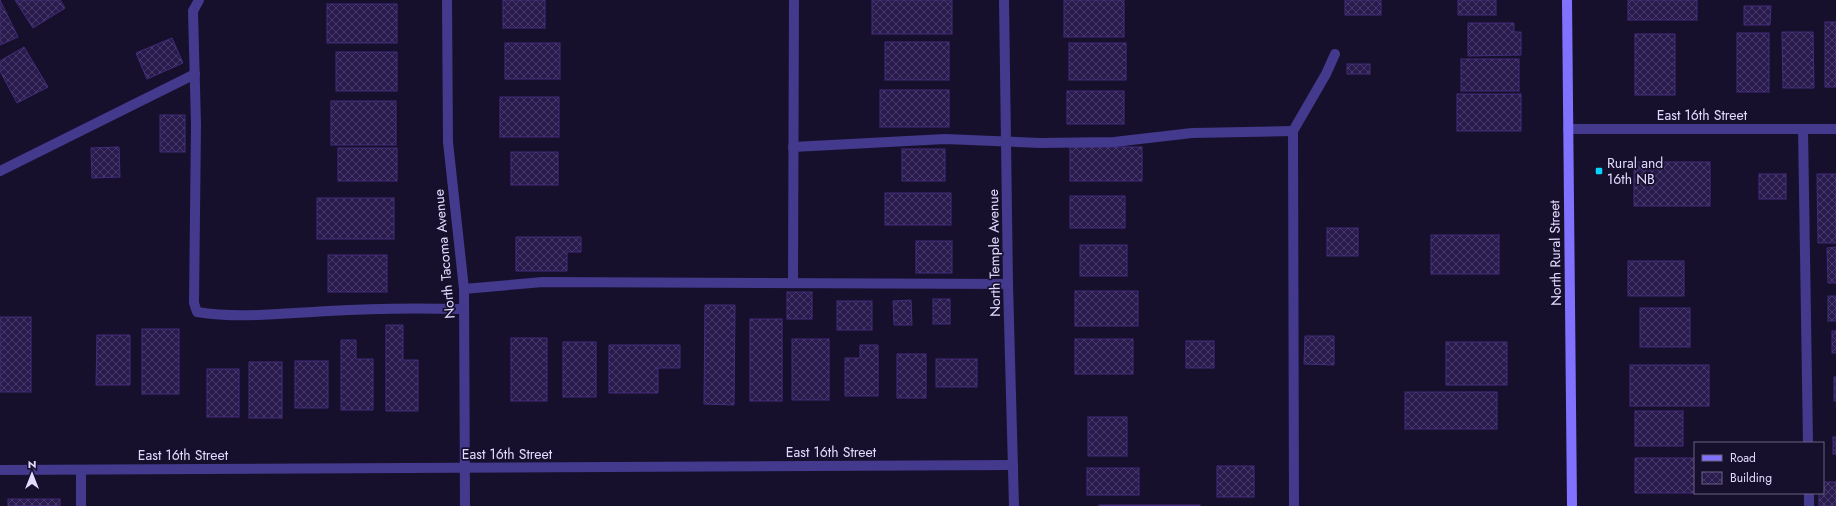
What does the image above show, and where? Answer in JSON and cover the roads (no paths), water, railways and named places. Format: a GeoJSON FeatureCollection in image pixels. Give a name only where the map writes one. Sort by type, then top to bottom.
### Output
{"type":"FeatureCollection","features":[{"type":"Feature","properties":{"kind":"main road","name":"North Rural Street"},"geometry":{"type":"LineString","coordinates":[[1567,0],[1572,506]]}},
{"type":"Feature","properties":{"kind":"street"},"geometry":{"type":"LineString","coordinates":[[199,0],[193,11],[196,125],[194,303],[198,312],[214,315],[256,315],[372,308],[464,309]]}},
{"type":"Feature","properties":{"kind":"street","name":"North Tacoma Avenue"},"geometry":{"type":"LineString","coordinates":[[447,0],[448,142],[464,289],[465,506]]}},
{"type":"Feature","properties":{"kind":"street"},"geometry":{"type":"LineString","coordinates":[[793,283],[794,0]]}},
{"type":"Feature","properties":{"kind":"street","name":"North Temple Avenue"},"geometry":{"type":"LineString","coordinates":[[1004,0],[1008,284],[1014,506]]}},
{"type":"Feature","properties":{"kind":"street"},"geometry":{"type":"LineString","coordinates":[[1294,506],[1293,131],[1326,74],[1335,54]]}},
{"type":"Feature","properties":{"kind":"street"},"geometry":{"type":"LineString","coordinates":[[0,171],[195,74]]}},
{"type":"Feature","properties":{"kind":"street","name":"East 16th Street"},"geometry":{"type":"LineString","coordinates":[[1568,129],[1836,129]]}},
{"type":"Feature","properties":{"kind":"street"},"geometry":{"type":"LineString","coordinates":[[1803,129],[1808,442]]}},
{"type":"Feature","properties":{"kind":"street"},"geometry":{"type":"LineString","coordinates":[[793,147],[945,139],[1006,142],[1114,142],[1192,133],[1293,131]]}},
{"type":"Feature","properties":{"kind":"street"},"geometry":{"type":"LineString","coordinates":[[464,289],[543,282],[1008,284]]}},
{"type":"Feature","properties":{"kind":"street","name":"East 16th Street"},"geometry":{"type":"LineString","coordinates":[[0,470],[1013,465]]}},
{"type":"Feature","properties":{"kind":"street"},"geometry":{"type":"LineString","coordinates":[[81,470],[81,506]]}},
{"type":"Feature","properties":{"kind":"street"},"geometry":{"type":"LineString","coordinates":[[1809,494],[1809,506]]}},
{"type":"Feature","properties":{"kind":"place","name":"Rural and 16th NB"},"geometry":{"type":"Point","coordinates":[1599,171]}}]}
